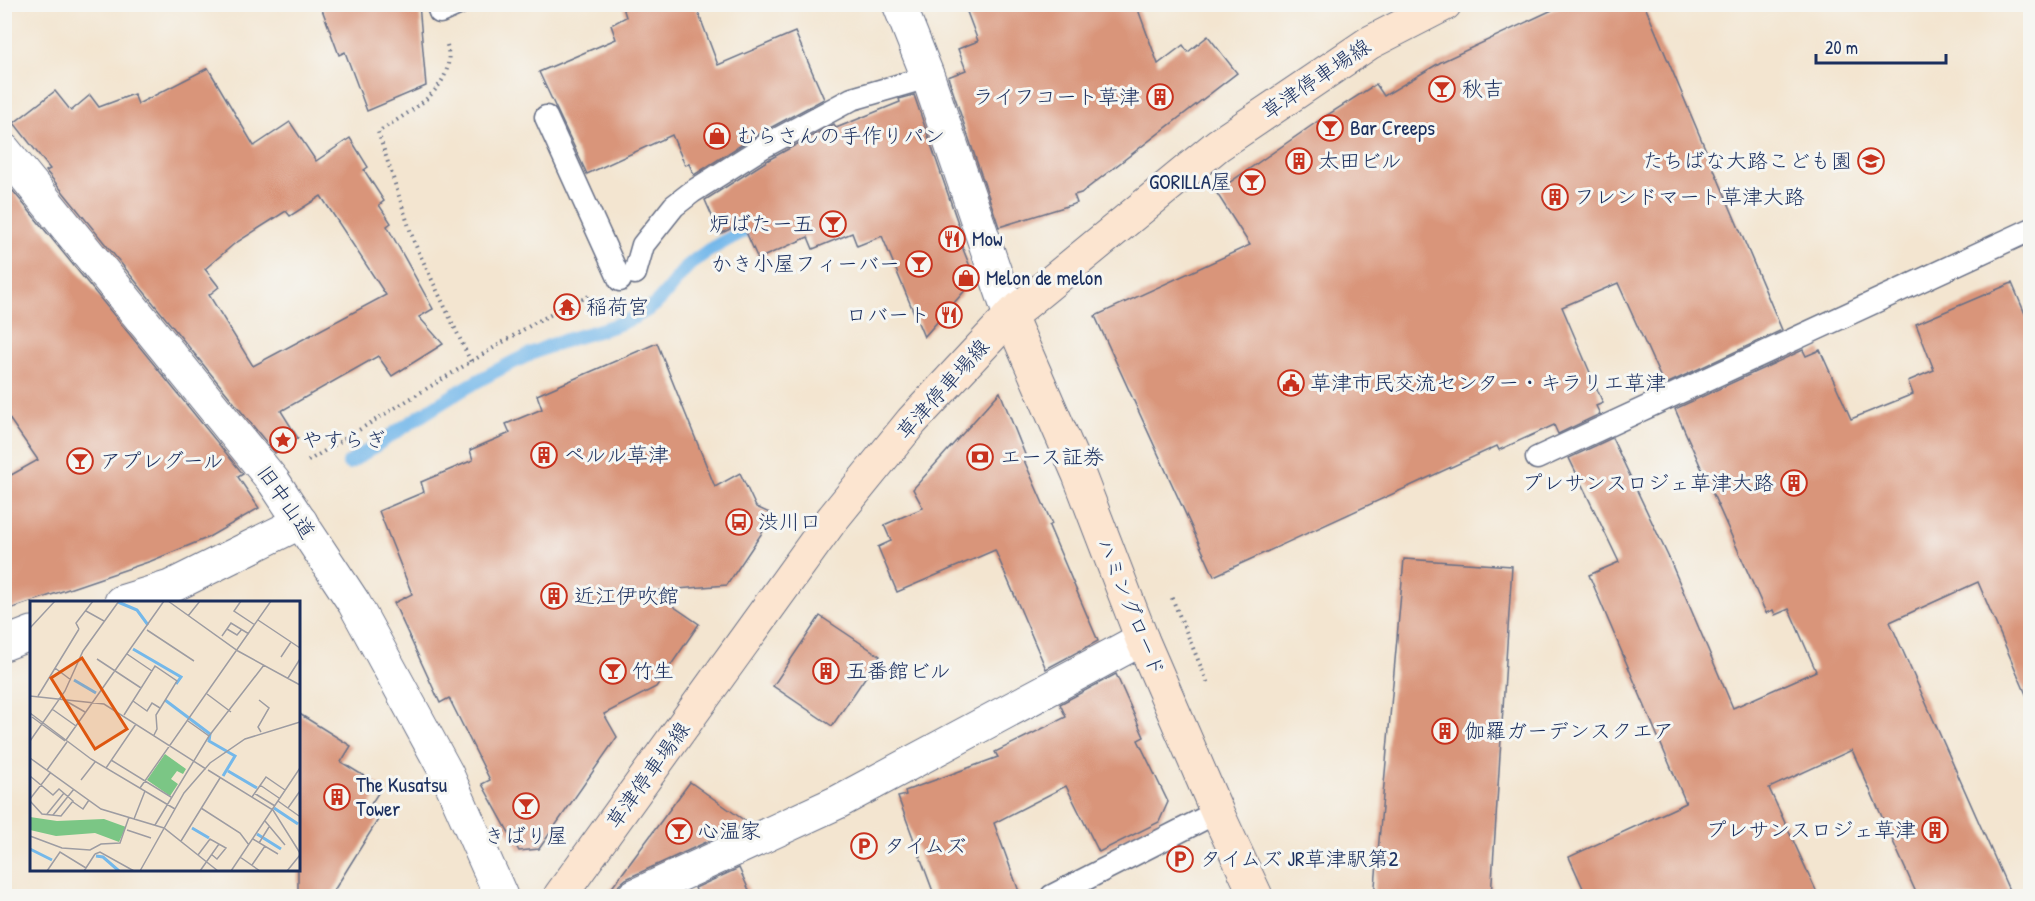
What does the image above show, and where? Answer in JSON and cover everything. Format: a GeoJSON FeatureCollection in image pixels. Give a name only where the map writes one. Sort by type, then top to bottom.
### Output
{"type":"FeatureCollection","features":[{"type":"Feature","properties":{"kind":"main road","name":"草津停車場線"},"geometry":{"type":"LineString","coordinates":[[560,897],[830,522],[912,421],[1010,316],[1218,145],[1369,43],[1446,4]]}},
{"type":"Feature","properties":{"kind":"main road","name":"ハミングロード"},"geometry":{"type":"LineString","coordinates":[[1010,316],[1079,475],[1142,639],[1256,897]]}},
{"type":"Feature","properties":{"kind":"street"},"geometry":{"type":"LineString","coordinates":[[899,4],[928,77],[1010,316]]}},
{"type":"Feature","properties":{"kind":"street","name":"旧中山道"},"geometry":{"type":"LineString","coordinates":[[4,150],[274,482],[301,522],[354,603],[447,774],[501,897]]}},
{"type":"Feature","properties":{"kind":"street"},"geometry":{"type":"LineString","coordinates":[[127,601],[170,587],[301,522]]}},
{"type":"Feature","properties":{"kind":"street"},"geometry":{"type":"LineString","coordinates":[[4,644],[30,634]]}},
{"type":"Feature","properties":{"kind":"street"},"geometry":{"type":"LineString","coordinates":[[634,897],[838,802],[1142,639]]}},
{"type":"Feature","properties":{"kind":"lane"},"geometry":{"type":"LineString","coordinates":[[628,277],[643,245],[674,206],[692,192],[764,147],[852,99],[928,77]]}},
{"type":"Feature","properties":{"kind":"lane"},"geometry":{"type":"LineString","coordinates":[[546,117],[628,277]]}},
{"type":"Feature","properties":{"kind":"lane"},"geometry":{"type":"LineString","coordinates":[[1537,458],[2031,230]]}},
{"type":"Feature","properties":{"kind":"lane"},"geometry":{"type":"LineString","coordinates":[[1052,897],[1217,812]]}},
{"type":"Feature","properties":{"kind":"path"},"geometry":{"type":"LineString","coordinates":[[445,7],[450,55],[443,82],[422,103],[378,132],[414,242],[471,363]]}},
{"type":"Feature","properties":{"kind":"path"},"geometry":{"type":"LineString","coordinates":[[274,482],[536,322],[628,277]]}},
{"type":"Feature","properties":{"kind":"path"},"geometry":{"type":"LineString","coordinates":[[1167,588],[1209,687]]}},
{"type":"Feature","properties":{"kind":"building"},"geometry":{"type":"Polygon","coordinates":[[[320,4],[419,4],[426,86],[367,111],[345,52],[339,55],[320,4]]]}},
{"type":"Feature","properties":{"kind":"building"},"geometry":{"type":"Polygon","coordinates":[[[622,4],[695,4],[718,65],[795,32],[824,99],[757,135],[694,175],[689,164],[685,165],[672,135],[587,174],[539,72],[616,39],[611,25],[626,17],[622,4]]]}},
{"type":"Feature","properties":{"kind":"building"},"geometry":{"type":"Polygon","coordinates":[[[964,4],[1136,4],[1158,64],[1183,45],[1188,52],[1208,36],[1237,73],[1081,193],[1074,195],[1077,203],[999,227],[948,77],[966,70],[958,49],[978,41],[964,4]]]}},
{"type":"Feature","properties":{"kind":"building"},"geometry":{"type":"Polygon","coordinates":[[[1565,4],[1644,4],[1782,330],[1664,385],[1618,283],[1562,307],[1603,403],[1596,406],[1600,414],[1558,434],[1554,425],[1499,450],[1497,446],[1214,576],[1095,316],[1250,245],[1216,192],[1321,119],[1376,84],[1384,96],[1441,62],[1565,4]]]}},
{"type":"Feature","properties":{"kind":"building"},"geometry":{"type":"Polygon","coordinates":[[[208,68],[254,146],[290,122],[316,161],[350,138],[368,167],[364,170],[384,201],[379,205],[391,223],[387,226],[433,309],[419,317],[443,344],[392,376],[378,356],[281,411],[298,438],[275,453],[46,171],[50,169],[14,123],[55,91],[71,111],[90,95],[99,107],[134,94],[138,104],[208,68]],[[321,196],[290,216],[286,211],[234,244],[205,269],[219,287],[209,295],[253,366],[386,295],[321,196]]]}},
{"type":"Feature","properties":{"kind":"building"},"geometry":{"type":"Polygon","coordinates":[[[914,95],[963,238],[959,239],[975,279],[924,337],[882,236],[857,246],[852,233],[813,249],[808,237],[758,259],[742,223],[720,234],[705,200],[770,159],[834,124],[836,128],[900,102],[899,99],[914,95]]]}},
{"type":"Feature","properties":{"kind":"building"},"geometry":{"type":"Polygon","coordinates":[[[13,191],[243,474],[238,477],[259,508],[207,538],[151,561],[4,611],[4,479],[38,460],[4,411],[4,195],[13,191]]]}},
{"type":"Feature","properties":{"kind":"building"},"geometry":{"type":"Polygon","coordinates":[[[2012,283],[2031,328],[2031,706],[1978,582],[1890,622],[2012,897],[1918,897],[1852,750],[1769,788],[1819,897],[1587,897],[1569,857],[1686,803],[1589,575],[1619,562],[1569,458],[1612,438],[1669,558],[1733,708],[1816,671],[1789,609],[1775,615],[1773,610],[1766,613],[1675,409],[1803,350],[1806,356],[1820,350],[1851,419],[1913,394],[1908,381],[1934,370],[1916,324],[2012,283]]]}},
{"type":"Feature","properties":{"kind":"building"},"geometry":{"type":"Polygon","coordinates":[[[657,343],[715,487],[740,473],[756,507],[774,515],[727,585],[651,591],[699,624],[656,687],[604,714],[617,737],[539,849],[519,851],[482,784],[490,780],[449,698],[440,703],[394,603],[412,594],[379,511],[424,492],[421,482],[473,460],[470,450],[510,433],[506,424],[542,409],[537,395],[657,343]]]}},
{"type":"Feature","properties":{"kind":"building"},"geometry":{"type":"Polygon","coordinates":[[[1000,392],[1026,457],[1023,458],[1052,524],[1049,526],[1098,641],[1046,669],[995,550],[897,592],[878,547],[891,541],[884,525],[923,508],[913,489],[1000,392]]]}},
{"type":"Feature","properties":{"kind":"building","name":"伽羅ガーデンスクエア"},"geometry":{"type":"Polygon","coordinates":[[[1404,559],[1512,566],[1491,897],[1374,897],[1404,559]]]}},
{"type":"Feature","properties":{"kind":"building","name":"五番館ビル"},"geometry":{"type":"Polygon","coordinates":[[[820,616],[880,656],[832,726],[773,686],[820,616]]]}},
{"type":"Feature","properties":{"kind":"building"},"geometry":{"type":"Polygon","coordinates":[[[1116,674],[1144,737],[1138,740],[1168,802],[1159,822],[1099,852],[1066,786],[994,823],[1021,897],[935,897],[898,797],[906,795],[905,791],[998,757],[995,752],[1066,717],[1060,704],[1116,674]]]}},
{"type":"Feature","properties":{"kind":"building"},"geometry":{"type":"Polygon","coordinates":[[[300,714],[351,746],[341,762],[382,787],[369,807],[381,815],[330,897],[298,897],[300,714]]]}},
{"type":"Feature","properties":{"kind":"building"},"geometry":{"type":"Polygon","coordinates":[[[690,782],[748,823],[626,879],[616,891],[605,897],[690,782]]]}},
{"type":"Feature","properties":{"kind":"building"},"geometry":{"type":"Polygon","coordinates":[[[739,868],[752,897],[699,897],[695,888],[739,868]]]}},
{"type":"Feature","properties":{"kind":"waterway"},"geometry":{"type":"LineString","coordinates":[[349,463],[492,373],[542,349],[624,322],[649,309],[660,300],[689,265],[723,242],[760,223]]}},
{"type":"Feature","properties":{"kind":"place","name":"秋吉"},"geometry":{"type":"Point","coordinates":[1442,89]}},
{"type":"Feature","properties":{"kind":"place","name":"ライフコート草津"},"geometry":{"type":"Point","coordinates":[1160,97]}},
{"type":"Feature","properties":{"kind":"place","name":"Bar Creeps"},"geometry":{"type":"Point","coordinates":[1330,128]}},
{"type":"Feature","properties":{"kind":"place","name":"むらさんの手作りパン"},"geometry":{"type":"Point","coordinates":[717,136]}},
{"type":"Feature","properties":{"kind":"place","name":"太田ビル"},"geometry":{"type":"Point","coordinates":[1299,161]}},
{"type":"Feature","properties":{"kind":"place","name":"たちばな大路こども園"},"geometry":{"type":"Point","coordinates":[1871,161]}},
{"type":"Feature","properties":{"kind":"place","name":"GORILLA屋"},"geometry":{"type":"Point","coordinates":[1252,182]}},
{"type":"Feature","properties":{"kind":"place","name":"フレンドマート草津大路"},"geometry":{"type":"Point","coordinates":[1555,197]}},
{"type":"Feature","properties":{"kind":"place","name":"炉ばたー五"},"geometry":{"type":"Point","coordinates":[833,224]}},
{"type":"Feature","properties":{"kind":"place","name":"Mow"},"geometry":{"type":"Point","coordinates":[952,239]}},
{"type":"Feature","properties":{"kind":"place","name":"かき小屋フィーバー"},"geometry":{"type":"Point","coordinates":[919,264]}},
{"type":"Feature","properties":{"kind":"place","name":"Melon de melon"},"geometry":{"type":"Point","coordinates":[966,278]}},
{"type":"Feature","properties":{"kind":"place","name":"稲荷宮"},"geometry":{"type":"Point","coordinates":[567,307]}},
{"type":"Feature","properties":{"kind":"place","name":"ロバート"},"geometry":{"type":"Point","coordinates":[949,315]}},
{"type":"Feature","properties":{"kind":"place","name":"草津市民交流センター・キラリエ草津"},"geometry":{"type":"Point","coordinates":[1291,383]}},
{"type":"Feature","properties":{"kind":"place","name":"やすらぎ"},"geometry":{"type":"Point","coordinates":[283,440]}},
{"type":"Feature","properties":{"kind":"place","name":"ペルル草津"},"geometry":{"type":"Point","coordinates":[544,455]}},
{"type":"Feature","properties":{"kind":"place","name":"エース証券"},"geometry":{"type":"Point","coordinates":[980,457]}},
{"type":"Feature","properties":{"kind":"place","name":"アプレグール"},"geometry":{"type":"Point","coordinates":[80,461]}},
{"type":"Feature","properties":{"kind":"place","name":"プレサンスロジェ草津大路"},"geometry":{"type":"Point","coordinates":[1794,483]}},
{"type":"Feature","properties":{"kind":"place","name":"渋川口"},"geometry":{"type":"Point","coordinates":[739,522]}},
{"type":"Feature","properties":{"kind":"place","name":"近江伊吹館"},"geometry":{"type":"Point","coordinates":[554,596]}},
{"type":"Feature","properties":{"kind":"place","name":"竹生"},"geometry":{"type":"Point","coordinates":[613,671]}},
{"type":"Feature","properties":{"kind":"place","name":"五番館ビル"},"geometry":{"type":"Point","coordinates":[826,671]}},
{"type":"Feature","properties":{"kind":"place","name":"伽羅ガーデンスクエア"},"geometry":{"type":"Point","coordinates":[1445,731]}},
{"type":"Feature","properties":{"kind":"place","name":"The Kusatsu Tower"},"geometry":{"type":"Point","coordinates":[337,797]}},
{"type":"Feature","properties":{"kind":"place","name":"きばり屋"},"geometry":{"type":"Point","coordinates":[526,806]}},
{"type":"Feature","properties":{"kind":"place","name":"プレサンスロジェ草津"},"geometry":{"type":"Point","coordinates":[1935,830]}},
{"type":"Feature","properties":{"kind":"place","name":"心温家"},"geometry":{"type":"Point","coordinates":[679,831]}},
{"type":"Feature","properties":{"kind":"place","name":"タイムズ"},"geometry":{"type":"Point","coordinates":[864,846]}},
{"type":"Feature","properties":{"kind":"place","name":"タイムズ JR草津駅第2"},"geometry":{"type":"Point","coordinates":[1180,859]}}]}
